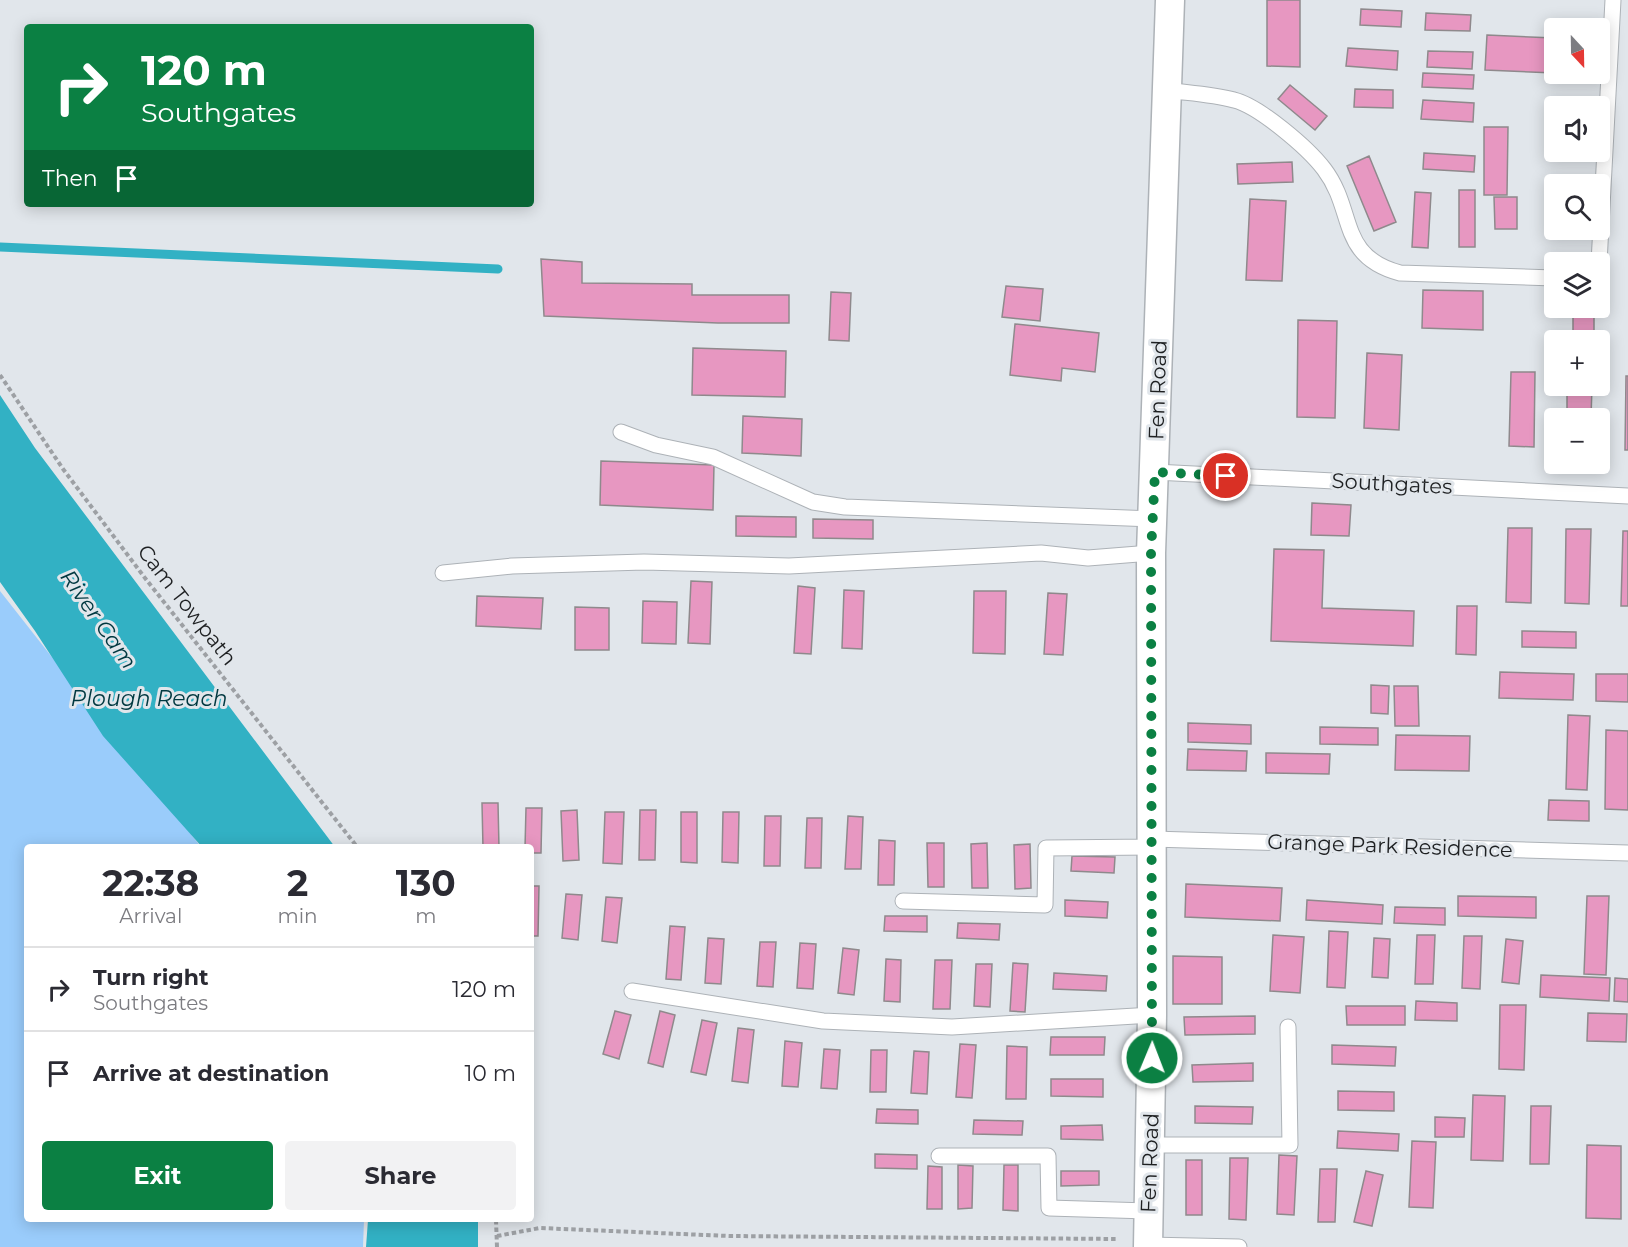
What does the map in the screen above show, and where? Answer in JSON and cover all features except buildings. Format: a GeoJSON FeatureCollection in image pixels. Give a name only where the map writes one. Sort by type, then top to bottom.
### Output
{"type":"FeatureCollection","features":[{"type":"Feature","properties":{"kind":"street","name":"Fen Road"},"geometry":{"type":"LineString","coordinates":[[1148,1246],[1152,1015],[1151,553],[1170,0]]}},
{"type":"Feature","properties":{"kind":"lane"},"geometry":{"type":"LineString","coordinates":[[1600,252],[1613,0]]}},
{"type":"Feature","properties":{"kind":"lane"},"geometry":{"type":"LineString","coordinates":[[1166,90],[1236,100],[1276,125],[1324,169],[1358,248],[1379,267],[1400,273],[1544,278]]}},
{"type":"Feature","properties":{"kind":"lane"},"geometry":{"type":"LineString","coordinates":[[621,432],[656,446],[713,457],[813,502],[845,507],[1153,519]]}},
{"type":"Feature","properties":{"kind":"lane","name":"Southgates"},"geometry":{"type":"LineString","coordinates":[[1155,472],[1628,496]]}},
{"type":"Feature","properties":{"kind":"lane"},"geometry":{"type":"LineString","coordinates":[[443,573],[512,566],[644,562],[789,566],[1041,554],[1088,558],[1151,553]]}},
{"type":"Feature","properties":{"kind":"lane","name":"Grange Park Residence"},"geometry":{"type":"LineString","coordinates":[[903,901],[1045,905],[1046,848],[1152,843],[1628,853]]}},
{"type":"Feature","properties":{"kind":"lane"},"geometry":{"type":"LineString","coordinates":[[632,991],[823,1021],[952,1027],[1152,1015]]}},
{"type":"Feature","properties":{"kind":"lane"},"geometry":{"type":"LineString","coordinates":[[1151,1145],[1290,1145],[1288,1027]]}},
{"type":"Feature","properties":{"kind":"lane"},"geometry":{"type":"LineString","coordinates":[[939,1156],[1048,1156],[1049,1208],[1148,1211]]}},
{"type":"Feature","properties":{"kind":"lane"},"geometry":{"type":"LineString","coordinates":[[1148,1246],[1239,1247]]}},
{"type":"Feature","properties":{"kind":"path","name":"Cam Towpath"},"geometry":{"type":"LineString","coordinates":[[0,375],[63,469],[131,560],[355,844]]}},
{"type":"Feature","properties":{"kind":"path"},"geometry":{"type":"LineString","coordinates":[[496,1222],[497,1247]]}},
{"type":"Feature","properties":{"kind":"path"},"geometry":{"type":"LineString","coordinates":[[497,1236],[540,1228],[729,1236],[1121,1239],[1148,1246]]}},
{"type":"Feature","properties":{"kind":"shaded area"},"geometry":{"type":"Polygon","coordinates":[[[0,591],[199,844],[24,844],[24,1222],[364,1222],[363,1247],[0,1247],[0,591]]]}},
{"type":"Feature","properties":{"kind":"water","name":"Plough Reach"},"geometry":{"type":"Polygon","coordinates":[[[0,395],[35,448],[333,844],[199,844],[103,736],[35,631],[0,582],[0,395]]]}},
{"type":"Feature","properties":{"kind":"water"},"geometry":{"type":"Polygon","coordinates":[[[368,1222],[478,1222],[478,1247],[366,1247],[368,1222]]]}},
{"type":"Feature","properties":{"kind":"waterway"},"geometry":{"type":"LineString","coordinates":[[0,247],[498,269]]}},
{"type":"Feature","properties":{"kind":"route"},"geometry":{"type":"LineString","coordinates":[[1152,1058],[1151,553],[1155,472],[1226,476]]}},
{"type":"Feature","properties":{"kind":"water label","name":"River Cam"},"geometry":{"type":"Point","coordinates":[99,619]}}]}
